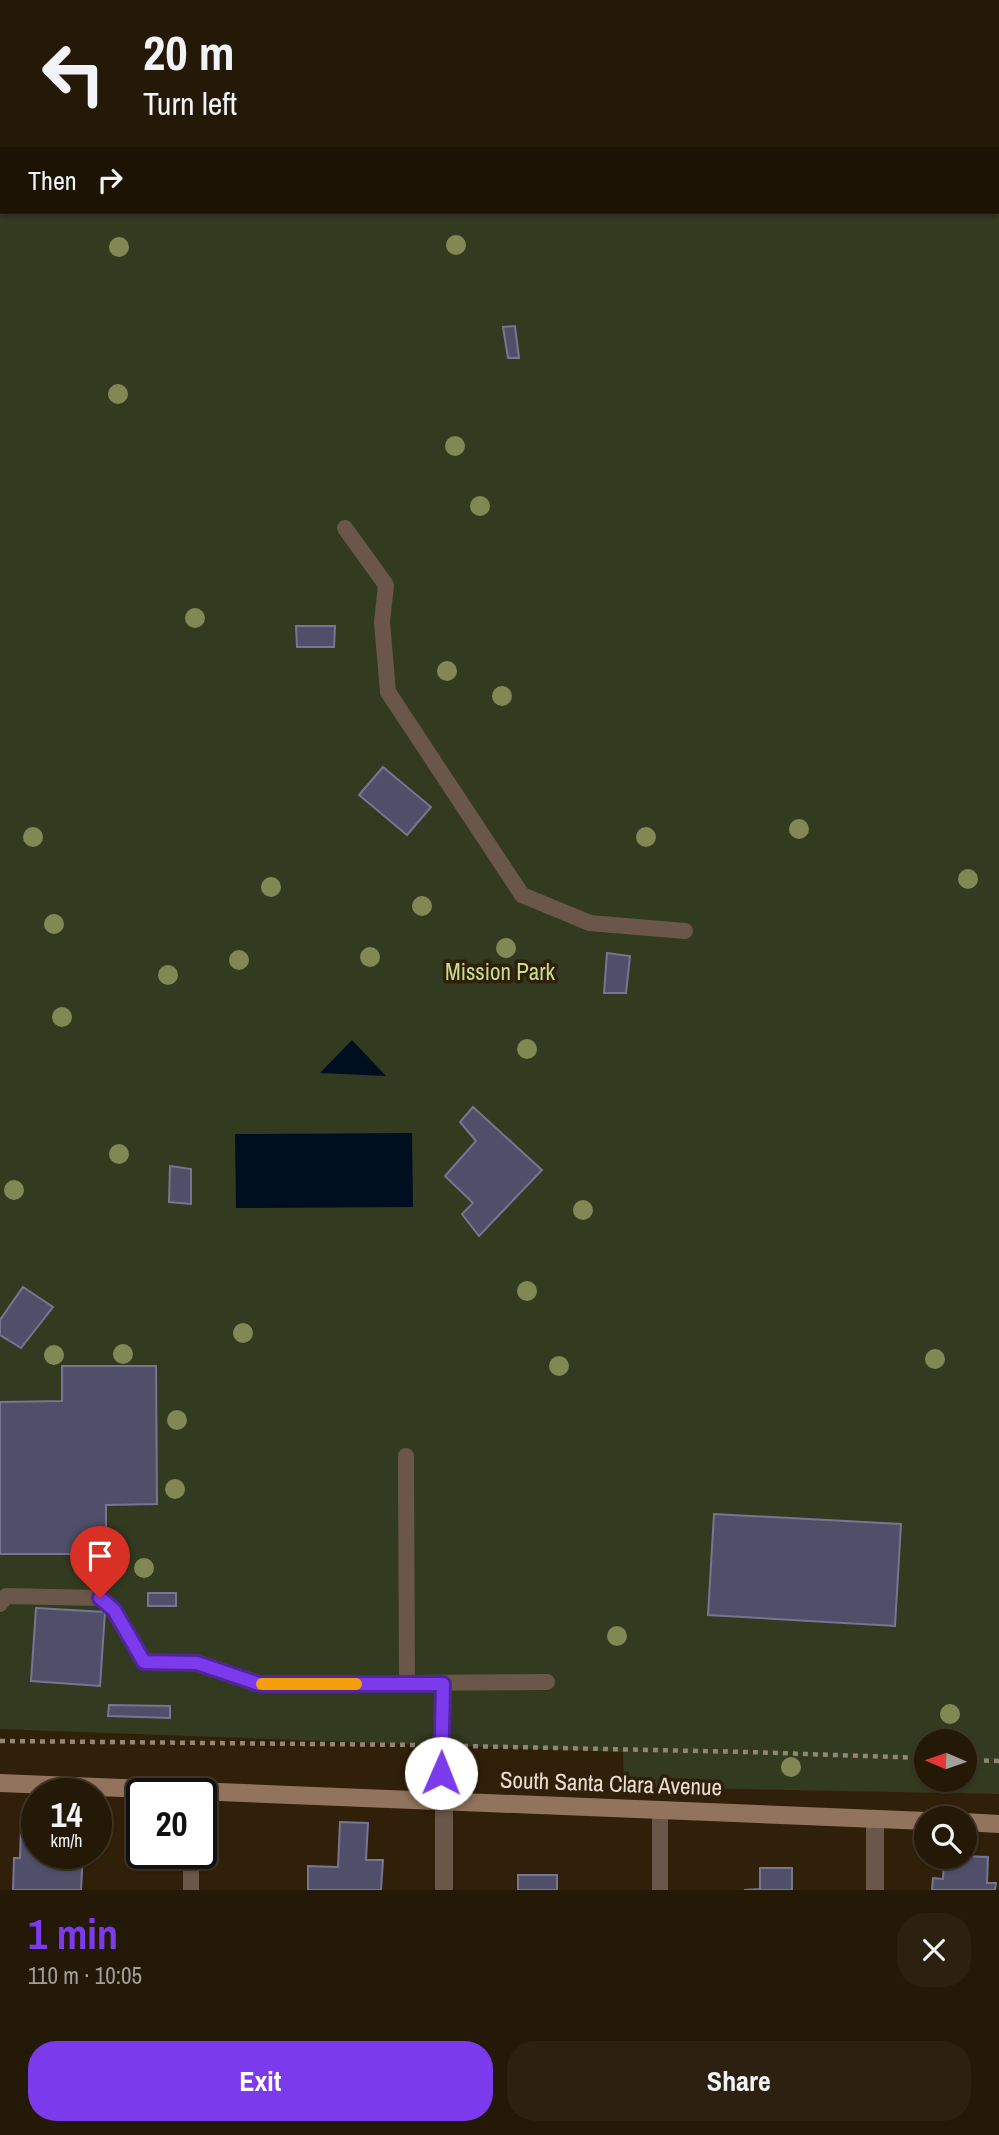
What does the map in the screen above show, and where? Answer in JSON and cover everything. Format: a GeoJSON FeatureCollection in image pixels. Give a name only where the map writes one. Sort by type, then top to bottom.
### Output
{"type":"FeatureCollection","features":[{"type":"Feature","properties":{"kind":"street","name":"South Santa Clara Avenue"},"geometry":{"type":"LineString","coordinates":[[0,1783],[126,1790]]}},
{"type":"Feature","properties":{"kind":"street","name":"South Santa Clara Avenue"},"geometry":{"type":"LineString","coordinates":[[217,1794],[914,1821]]}},
{"type":"Feature","properties":{"kind":"street"},"geometry":{"type":"LineString","coordinates":[[442,1801],[444,1890]]}},
{"type":"Feature","properties":{"kind":"street"},"geometry":{"type":"LineString","coordinates":[[875,1819],[875,1890]]}},
{"type":"Feature","properties":{"kind":"street"},"geometry":{"type":"LineString","coordinates":[[977,1823],[999,1824]]}},
{"type":"Feature","properties":{"kind":"lane"},"geometry":{"type":"LineString","coordinates":[[345,528],[386,585],[382,622],[388,691],[522,895],[590,923],[685,931]]}},
{"type":"Feature","properties":{"kind":"lane"},"geometry":{"type":"LineString","coordinates":[[406,1456],[407,1684]]}},
{"type":"Feature","properties":{"kind":"lane"},"geometry":{"type":"LineString","coordinates":[[0,1604],[6,1596],[100,1598],[114,1610],[144,1662],[197,1663],[259,1684],[547,1682]]}},
{"type":"Feature","properties":{"kind":"lane"},"geometry":{"type":"LineString","coordinates":[[442,1801],[443,1684]]}},
{"type":"Feature","properties":{"kind":"lane"},"geometry":{"type":"LineString","coordinates":[[660,1810],[660,1890]]}},
{"type":"Feature","properties":{"kind":"lane"},"geometry":{"type":"LineString","coordinates":[[191,1869],[191,1890]]}},
{"type":"Feature","properties":{"kind":"path"},"geometry":{"type":"LineString","coordinates":[[977,1760],[999,1761]]}},
{"type":"Feature","properties":{"kind":"green space","name":"Mission Park"},"geometry":{"type":"Polygon","coordinates":[[[0,214],[999,214],[999,1794],[624,1787],[623,1752],[0,1729],[0,214]]]}},
{"type":"Feature","properties":{"kind":"water"},"geometry":{"type":"Polygon","coordinates":[[[352,1040],[386,1076],[320,1073],[352,1040]]]}},
{"type":"Feature","properties":{"kind":"water"},"geometry":{"type":"Polygon","coordinates":[[[412,1133],[413,1207],[236,1208],[235,1134],[412,1133]]]}},
{"type":"Feature","properties":{"kind":"building"},"geometry":{"type":"Polygon","coordinates":[[[515,326],[519,358],[508,358],[503,327],[515,326]]]}},
{"type":"Feature","properties":{"kind":"building"},"geometry":{"type":"Polygon","coordinates":[[[296,626],[335,626],[334,647],[297,647],[296,626]]]}},
{"type":"Feature","properties":{"kind":"building"},"geometry":{"type":"Polygon","coordinates":[[[383,767],[431,807],[407,835],[359,795],[383,767]]]}},
{"type":"Feature","properties":{"kind":"building"},"geometry":{"type":"Polygon","coordinates":[[[607,953],[630,956],[626,993],[604,993],[607,953]]]}},
{"type":"Feature","properties":{"kind":"building"},"geometry":{"type":"Polygon","coordinates":[[[473,1107],[542,1170],[479,1236],[462,1214],[473,1203],[445,1176],[476,1141],[460,1122],[473,1107]]]}},
{"type":"Feature","properties":{"kind":"building"},"geometry":{"type":"Polygon","coordinates":[[[170,1166],[191,1169],[191,1204],[169,1202],[170,1166]]]}},
{"type":"Feature","properties":{"kind":"building"},"geometry":{"type":"Polygon","coordinates":[[[23,1287],[53,1307],[21,1348],[0,1335],[0,1320],[23,1287]]]}},
{"type":"Feature","properties":{"kind":"building"},"geometry":{"type":"Polygon","coordinates":[[[62,1366],[156,1366],[157,1504],[106,1505],[106,1554],[0,1554],[0,1402],[62,1401],[62,1366]]]}},
{"type":"Feature","properties":{"kind":"building"},"geometry":{"type":"Polygon","coordinates":[[[714,1514],[901,1524],[895,1626],[708,1615],[714,1514]]]}},
{"type":"Feature","properties":{"kind":"building"},"geometry":{"type":"Polygon","coordinates":[[[148,1593],[176,1593],[176,1606],[148,1606],[148,1593]]]}},
{"type":"Feature","properties":{"kind":"building"},"geometry":{"type":"Polygon","coordinates":[[[36,1608],[105,1612],[100,1686],[31,1681],[36,1608]]]}},
{"type":"Feature","properties":{"kind":"building"},"geometry":{"type":"Polygon","coordinates":[[[109,1705],[170,1706],[170,1718],[108,1716],[109,1705]]]}},
{"type":"Feature","properties":{"kind":"building"},"geometry":{"type":"Polygon","coordinates":[[[340,1822],[368,1823],[366,1860],[383,1860],[381,1890],[308,1890],[308,1866],[338,1867],[340,1822]]]}},
{"type":"Feature","properties":{"kind":"building"},"geometry":{"type":"Polygon","coordinates":[[[21,1827],[21,1869],[82,1869],[81,1890],[13,1890],[14,1858],[20,1858],[21,1827]]]}},
{"type":"Feature","properties":{"kind":"building"},"geometry":{"type":"Polygon","coordinates":[[[977,1857],[988,1857],[987,1883],[996,1883],[995,1890],[932,1890],[933,1878],[943,1879],[943,1869],[977,1869],[977,1857]]]}},
{"type":"Feature","properties":{"kind":"building"},"geometry":{"type":"Polygon","coordinates":[[[760,1868],[792,1868],[792,1890],[744,1890],[760,1889],[760,1868]]]}},
{"type":"Feature","properties":{"kind":"building"},"geometry":{"type":"Polygon","coordinates":[[[518,1875],[557,1875],[557,1890],[518,1890],[518,1875]]]}},
{"type":"Feature","properties":{"kind":"slow traffic"},"geometry":{"type":"LineString","coordinates":[[262,1684],[356,1684]]}},
{"type":"Feature","properties":{"kind":"route"},"geometry":{"type":"LineString","coordinates":[[100,1598],[114,1610],[144,1662],[197,1663],[259,1684],[443,1684],[441,1773]]}}]}
